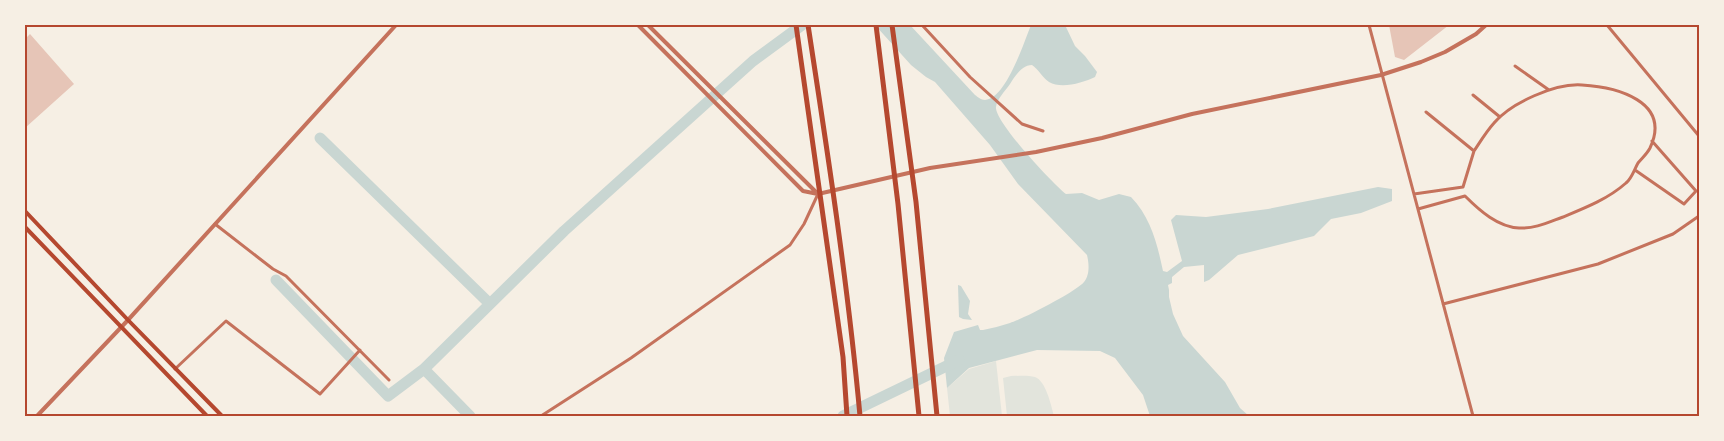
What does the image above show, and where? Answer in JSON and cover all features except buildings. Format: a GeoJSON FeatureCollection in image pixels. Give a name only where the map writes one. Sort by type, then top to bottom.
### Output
{"type":"FeatureCollection","features":[{"type":"Feature","properties":{"kind":"highway"},"geometry":{"type":"LineString","coordinates":[[796,25],[843,357],[847,416]]}},
{"type":"Feature","properties":{"kind":"highway"},"geometry":{"type":"LineString","coordinates":[[808,25],[853,338],[860,416]]}},
{"type":"Feature","properties":{"kind":"highway"},"geometry":{"type":"LineString","coordinates":[[876,25],[898,204],[919,416]]}},
{"type":"Feature","properties":{"kind":"highway"},"geometry":{"type":"LineString","coordinates":[[892,25],[916,202],[936,416]]}},
{"type":"Feature","properties":{"kind":"main road"},"geometry":{"type":"LineString","coordinates":[[25,211],[222,416]]}},
{"type":"Feature","properties":{"kind":"main road"},"geometry":{"type":"LineString","coordinates":[[25,229],[207,416]]}},
{"type":"Feature","properties":{"kind":"street"},"geometry":{"type":"LineString","coordinates":[[37,416],[128,320],[396,25]]}},
{"type":"Feature","properties":{"kind":"street"},"geometry":{"type":"LineString","coordinates":[[638,25],[803,191],[818,194],[930,168],[1036,152],[1102,138],[1192,114],[1381,74],[1422,62],[1445,52],[1476,34],[1486,25]]}},
{"type":"Feature","properties":{"kind":"street"},"geometry":{"type":"LineString","coordinates":[[648,25],[818,194]]}},
{"type":"Feature","properties":{"kind":"street"},"geometry":{"type":"LineString","coordinates":[[922,25],[992,98],[1022,124],[1043,131]]}},
{"type":"Feature","properties":{"kind":"street"},"geometry":{"type":"LineString","coordinates":[[1369,25],[1473,416]]}},
{"type":"Feature","properties":{"kind":"street"},"geometry":{"type":"LineString","coordinates":[[1607,25],[1699,136]]}},
{"type":"Feature","properties":{"kind":"street"},"geometry":{"type":"LineString","coordinates":[[1515,66],[1549,91]]}},
{"type":"Feature","properties":{"kind":"street"},"geometry":{"type":"LineString","coordinates":[[1414,194],[1463,187],[1474,151],[1494,122],[1518,102],[1549,91],[1572,84],[1598,86],[1619,91],[1641,101],[1651,113],[1655,129],[1650,148],[1628,181],[1606,198],[1580,210],[1541,226],[1520,228],[1498,224],[1465,196],[1418,209]]}},
{"type":"Feature","properties":{"kind":"street"},"geometry":{"type":"LineString","coordinates":[[1473,95],[1500,117]]}},
{"type":"Feature","properties":{"kind":"street"},"geometry":{"type":"LineString","coordinates":[[1426,112],[1474,151]]}},
{"type":"Feature","properties":{"kind":"street"},"geometry":{"type":"LineString","coordinates":[[1635,170],[1684,204],[1696,191],[1652,140]]}},
{"type":"Feature","properties":{"kind":"street"},"geometry":{"type":"LineString","coordinates":[[541,416],[631,358],[790,245],[804,224],[818,194]]}},
{"type":"Feature","properties":{"kind":"street"},"geometry":{"type":"LineString","coordinates":[[1443,304],[1598,264],[1673,234],[1699,216]]}},
{"type":"Feature","properties":{"kind":"street"},"geometry":{"type":"LineString","coordinates":[[214,224],[273,269],[286,276],[389,380]]}},
{"type":"Feature","properties":{"kind":"street"},"geometry":{"type":"LineString","coordinates":[[175,369],[226,321],[320,394],[360,351]]}},
{"type":"Feature","properties":{"kind":"shaded area"},"geometry":{"type":"Polygon","coordinates":[[[875,25],[910,25],[975,95],[985,100],[993,97],[1007,80],[1031,25],[1065,25],[1075,46],[1097,72],[1095,77],[1078,83],[1054,84],[1049,82],[1032,65],[1028,65],[1019,72],[1000,98],[996,107],[998,114],[1025,152],[1066,194],[1082,193],[1099,200],[1119,194],[1131,197],[1144,213],[1148,222],[1156,241],[1163,271],[1167,272],[1182,261],[1171,220],[1176,215],[1206,217],[1268,209],[1378,187],[1392,189],[1392,201],[1361,213],[1331,219],[1314,236],[1238,255],[1209,280],[1204,282],[1204,265],[1184,267],[1172,277],[1172,283],[1168,285],[1169,297],[1173,314],[1183,336],[1225,382],[1240,408],[1249,416],[1150,416],[1143,395],[1115,358],[1100,351],[1037,350],[969,368],[947,388],[944,358],[954,332],[978,325],[980,330],[983,330],[1003,325],[1017,320],[1071,292],[1086,279],[1089,265],[1088,258],[1018,184],[990,145],[935,82],[911,65],[875,25]]]}},
{"type":"Feature","properties":{"kind":"shaded area"},"geometry":{"type":"Polygon","coordinates":[[[958,285],[961,286],[970,301],[968,314],[972,320],[959,317],[958,285]]]}},
{"type":"Feature","properties":{"kind":"shaded area"},"geometry":{"type":"Polygon","coordinates":[[[996,361],[1002,416],[950,416],[947,388],[969,369],[996,361]]]}},
{"type":"Feature","properties":{"kind":"shaded area"},"geometry":{"type":"Polygon","coordinates":[[[1029,376],[1039,379],[1047,394],[1054,416],[1007,416],[1003,378],[1029,376]]]}},
{"type":"Feature","properties":{"kind":"waterway"},"geometry":{"type":"LineString","coordinates":[[470,416],[424,369],[564,231],[753,61],[802,25]]}},
{"type":"Feature","properties":{"kind":"waterway"},"geometry":{"type":"LineString","coordinates":[[320,138],[490,304]]}},
{"type":"Feature","properties":{"kind":"waterway"},"geometry":{"type":"LineString","coordinates":[[276,280],[388,396],[424,369]]}},
{"type":"Feature","properties":{"kind":"waterway"},"geometry":{"type":"LineString","coordinates":[[843,416],[959,360]]}}]}
